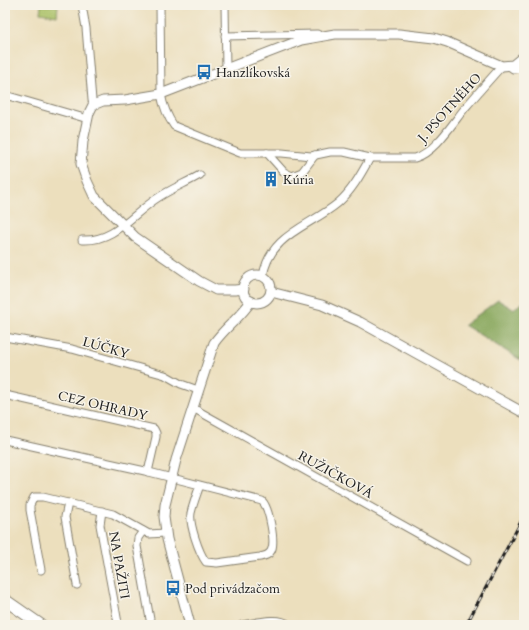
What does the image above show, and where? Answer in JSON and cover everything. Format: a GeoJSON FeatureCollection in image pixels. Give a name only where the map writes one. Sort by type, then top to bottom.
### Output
{"type":"FeatureCollection","features":[{"type":"Feature","properties":{"kind":"main road"},"geometry":{"type":"LineString","coordinates":[[5,600],[41,625]]}},
{"type":"Feature","properties":{"kind":"street"},"geometry":{"type":"LineString","coordinates":[[82,5],[86,28],[92,100],[94,105]]}},
{"type":"Feature","properties":{"kind":"street","name":"J. PSOTNÉHO"},"geometry":{"type":"LineString","coordinates":[[160,5],[161,94],[162,102],[170,120],[174,126],[240,153],[282,153],[311,156],[330,152],[344,152],[370,158],[415,158],[420,156],[442,138],[464,109],[505,66]]}},
{"type":"Feature","properties":{"kind":"street"},"geometry":{"type":"LineString","coordinates":[[225,5],[226,69]]}},
{"type":"Feature","properties":{"kind":"street"},"geometry":{"type":"LineString","coordinates":[[244,289],[216,290],[140,240],[94,196],[81,164],[81,154],[88,119],[94,105],[103,101],[125,100],[161,94],[302,40],[317,36],[335,34]]}},
{"type":"Feature","properties":{"kind":"street"},"geometry":{"type":"LineString","coordinates":[[225,36],[400,34],[434,38],[512,69],[524,68]]}},
{"type":"Feature","properties":{"kind":"street"},"geometry":{"type":"LineString","coordinates":[[505,66],[517,62],[524,56]]}},
{"type":"Feature","properties":{"kind":"street"},"geometry":{"type":"LineString","coordinates":[[5,95],[88,119]]}},
{"type":"Feature","properties":{"kind":"street"},"geometry":{"type":"LineString","coordinates":[[267,153],[284,172],[292,176],[302,172],[315,155]]}},
{"type":"Feature","properties":{"kind":"street"},"geometry":{"type":"LineString","coordinates":[[263,276],[265,265],[272,251],[285,238],[338,203],[352,188],[370,158]]}},
{"type":"Feature","properties":{"kind":"street"},"geometry":{"type":"LineString","coordinates":[[82,240],[91,241],[110,235],[124,226],[143,208],[159,196],[200,175]]}},
{"type":"Feature","properties":{"kind":"street"},"geometry":{"type":"LineString","coordinates":[[256,275],[263,276],[269,281],[271,292],[263,302],[251,301],[245,294],[244,285],[248,278],[256,275]]}},
{"type":"Feature","properties":{"kind":"street"},"geometry":{"type":"LineString","coordinates":[[271,292],[322,305],[360,322],[524,413]]}},
{"type":"Feature","properties":{"kind":"street"},"geometry":{"type":"LineString","coordinates":[[190,625],[165,533],[165,505],[171,478],[214,343],[220,333],[246,310],[251,301]]}},
{"type":"Feature","properties":{"kind":"street","name":"LÚČKY"},"geometry":{"type":"LineString","coordinates":[[5,337],[72,349],[165,375],[181,384],[198,390]]}},
{"type":"Feature","properties":{"kind":"street","name":"CEZ OHRADY"},"geometry":{"type":"LineString","coordinates":[[5,395],[154,429],[156,432],[156,437],[148,472]]}},
{"type":"Feature","properties":{"kind":"street","name":"RUŽIČKOVÁ"},"geometry":{"type":"LineString","coordinates":[[193,408],[467,561]]}},
{"type":"Feature","properties":{"kind":"street"},"geometry":{"type":"LineString","coordinates":[[5,440],[148,472],[200,485],[258,500],[265,504],[268,511],[274,544],[271,551],[266,556],[217,563],[206,562],[200,553],[191,520],[192,511],[200,485]]}},
{"type":"Feature","properties":{"kind":"street","name":"NA PAŽITI"},"geometry":{"type":"LineString","coordinates":[[41,570],[30,510],[34,497],[38,496],[102,511],[117,516],[143,531],[152,534],[165,533]]}},
{"type":"Feature","properties":{"kind":"street"},"geometry":{"type":"LineString","coordinates":[[68,503],[65,517],[77,585]]}},
{"type":"Feature","properties":{"kind":"street","name":"NA PAŽITI"},"geometry":{"type":"LineString","coordinates":[[102,511],[100,525],[118,623]]}},
{"type":"Feature","properties":{"kind":"street","name":"NA PAŽITI"},"geometry":{"type":"LineString","coordinates":[[143,531],[138,538],[137,546],[151,625]]}},
{"type":"Feature","properties":{"kind":"street"},"geometry":{"type":"LineString","coordinates":[[242,625],[277,620],[286,622],[288,625]]}},
{"type":"Feature","properties":{"kind":"green space"},"geometry":{"type":"Polygon","coordinates":[[[41,5],[58,5],[57,16],[40,13],[41,5]]]}},
{"type":"Feature","properties":{"kind":"green space"},"geometry":{"type":"Polygon","coordinates":[[[498,300],[513,309],[524,302],[524,362],[464,325],[498,300]]]}},
{"type":"Feature","properties":{"kind":"railway"},"geometry":{"type":"LineString","coordinates":[[466,625],[524,516]]}},
{"type":"Feature","properties":{"kind":"place","name":"Hanzlíkovská"},"geometry":{"type":"Point","coordinates":[204,72]}},
{"type":"Feature","properties":{"kind":"place","name":"Kúria"},"geometry":{"type":"Point","coordinates":[271,179]}},
{"type":"Feature","properties":{"kind":"place","name":"Pod privádzačom"},"geometry":{"type":"Point","coordinates":[173,588]}}]}
